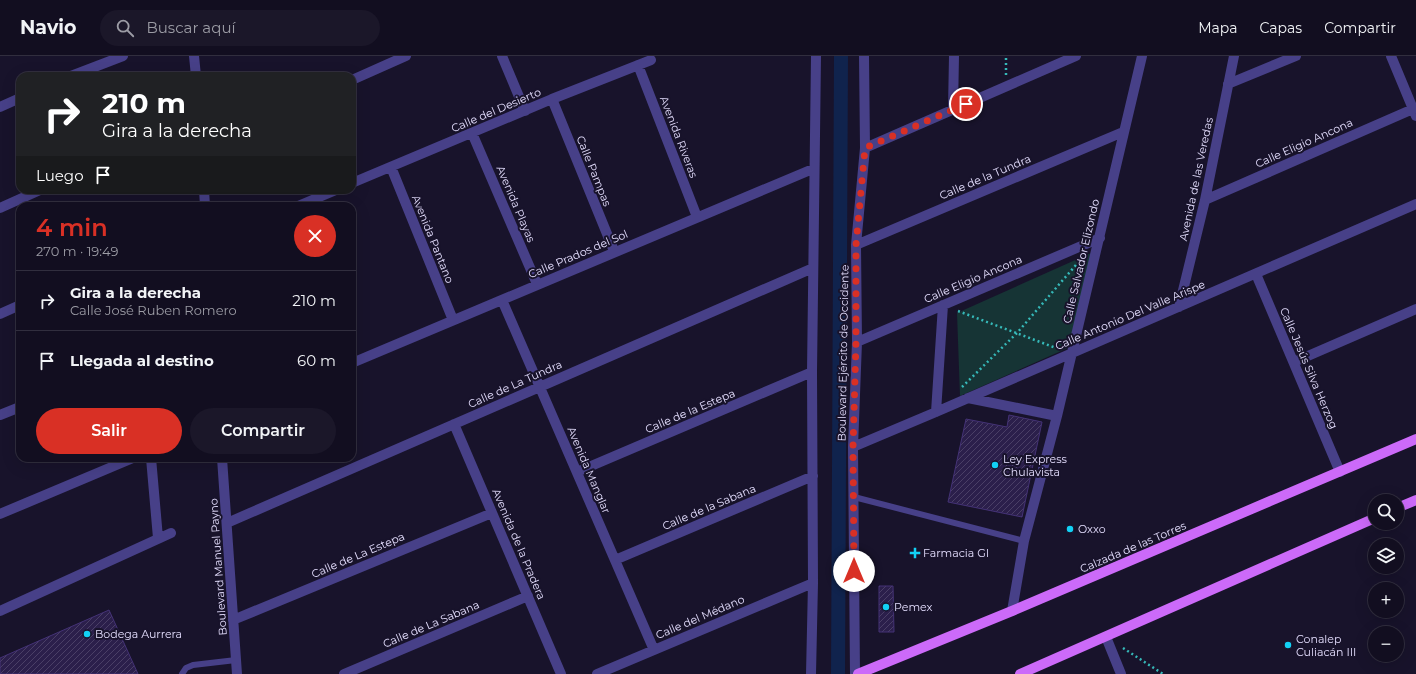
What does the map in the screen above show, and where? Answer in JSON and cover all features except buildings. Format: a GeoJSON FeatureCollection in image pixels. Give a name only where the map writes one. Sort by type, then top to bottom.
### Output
{"type":"FeatureCollection","features":[{"type":"Feature","properties":{"kind":"main road","name":"Calzada de las Torres"},"geometry":{"type":"LineString","coordinates":[[858,674],[1012,611],[1416,439]]}},
{"type":"Feature","properties":{"kind":"main road"},"geometry":{"type":"LineString","coordinates":[[1404,505],[1416,500]]}},
{"type":"Feature","properties":{"kind":"main road"},"geometry":{"type":"LineString","coordinates":[[1020,674],[1368,521]]}},
{"type":"Feature","properties":{"kind":"street"},"geometry":{"type":"LineString","coordinates":[[81,72],[123,56]]}},
{"type":"Feature","properties":{"kind":"street"},"geometry":{"type":"LineString","coordinates":[[194,56],[196,72]]}},
{"type":"Feature","properties":{"kind":"street"},"geometry":{"type":"LineString","coordinates":[[356,78],[406,56]]}},
{"type":"Feature","properties":{"kind":"street"},"geometry":{"type":"LineString","coordinates":[[502,56],[525,111]]}},
{"type":"Feature","properties":{"kind":"street"},"geometry":{"type":"LineString","coordinates":[[811,674],[813,583],[812,372],[816,56]]}},
{"type":"Feature","properties":{"kind":"street","name":"Boulevard Ejército de Occidente"},"geometry":{"type":"LineString","coordinates":[[855,674],[853,447],[856,342],[856,245],[865,148],[864,56]]}},
{"type":"Feature","properties":{"kind":"street"},"geometry":{"type":"LineString","coordinates":[[953,109],[954,56]]}},
{"type":"Feature","properties":{"kind":"street"},"geometry":{"type":"LineString","coordinates":[[865,148],[1076,56]]}},
{"type":"Feature","properties":{"kind":"street","name":"Calle Salvador Elizondo"},"geometry":{"type":"LineString","coordinates":[[1012,611],[1024,541],[1057,416],[1142,56]]}},
{"type":"Feature","properties":{"kind":"street","name":"Avenida de las Veredas"},"geometry":{"type":"LineString","coordinates":[[1179,307],[1205,200],[1234,56]]}},
{"type":"Feature","properties":{"kind":"street"},"geometry":{"type":"LineString","coordinates":[[1228,84],[1296,56]]}},
{"type":"Feature","properties":{"kind":"street"},"geometry":{"type":"LineString","coordinates":[[1391,56],[1414,112]]}},
{"type":"Feature","properties":{"kind":"street","name":"Calle del Desierto"},"geometry":{"type":"LineString","coordinates":[[356,181],[552,99],[651,60]]}},
{"type":"Feature","properties":{"kind":"street","name":"Avenida Riveras"},"geometry":{"type":"LineString","coordinates":[[638,65],[698,217]]}},
{"type":"Feature","properties":{"kind":"street","name":"Calle Pampas"},"geometry":{"type":"LineString","coordinates":[[552,99],[614,251]]}},
{"type":"Feature","properties":{"kind":"street"},"geometry":{"type":"LineString","coordinates":[[0,107],[16,100]]}},
{"type":"Feature","properties":{"kind":"street","name":"Calle Eligio Ancona"},"geometry":{"type":"LineString","coordinates":[[1205,200],[1414,112]]}},
{"type":"Feature","properties":{"kind":"street","name":"Avenida Playas"},"geometry":{"type":"LineString","coordinates":[[472,132],[537,284]]}},
{"type":"Feature","properties":{"kind":"street","name":"Calle de la Tundra"},"geometry":{"type":"LineString","coordinates":[[856,245],[1123,132]]}},
{"type":"Feature","properties":{"kind":"street","name":"Avenida Pantano"},"geometry":{"type":"LineString","coordinates":[[391,167],[453,320]]}},
{"type":"Feature","properties":{"kind":"street","name":"Calle Prados del Sol"},"geometry":{"type":"LineString","coordinates":[[356,361],[614,251],[808,171],[814,170]]}},
{"type":"Feature","properties":{"kind":"street"},"geometry":{"type":"LineString","coordinates":[[0,208],[31,194]]}},
{"type":"Feature","properties":{"kind":"street"},"geometry":{"type":"LineString","coordinates":[[308,202],[326,194]]}},
{"type":"Feature","properties":{"kind":"street","name":"Calle Antonio Del Valle Arispe"},"geometry":{"type":"LineString","coordinates":[[853,447],[1072,354],[1416,204]]}},
{"type":"Feature","properties":{"kind":"street","name":"Calle Eligio Ancona"},"geometry":{"type":"LineString","coordinates":[[856,342],[1100,238]]}},
{"type":"Feature","properties":{"kind":"street","name":"Calle de La Tundra"},"geometry":{"type":"LineString","coordinates":[[227,523],[813,268]]}},
{"type":"Feature","properties":{"kind":"street","name":"Calle Jesús Silva Herzog"},"geometry":{"type":"LineString","coordinates":[[1256,274],[1340,472]]}},
{"type":"Feature","properties":{"kind":"street","name":"Avenida Manglar"},"geometry":{"type":"LineString","coordinates":[[502,300],[654,650]]}},
{"type":"Feature","properties":{"kind":"street"},"geometry":{"type":"LineString","coordinates":[[936,412],[943,305]]}},
{"type":"Feature","properties":{"kind":"street"},"geometry":{"type":"LineString","coordinates":[[0,314],[16,307]]}},
{"type":"Feature","properties":{"kind":"street"},"geometry":{"type":"LineString","coordinates":[[1294,362],[1416,309]]}},
{"type":"Feature","properties":{"kind":"street","name":"Calle de la Estepa"},"geometry":{"type":"LineString","coordinates":[[577,472],[812,372]]}},
{"type":"Feature","properties":{"kind":"street"},"geometry":{"type":"LineString","coordinates":[[968,398],[1057,416]]}},
{"type":"Feature","properties":{"kind":"street"},"geometry":{"type":"LineString","coordinates":[[0,415],[16,408]]}},
{"type":"Feature","properties":{"kind":"street","name":"Avenida de la Pradera"},"geometry":{"type":"LineString","coordinates":[[454,424],[561,674]]}},
{"type":"Feature","properties":{"kind":"street"},"geometry":{"type":"LineString","coordinates":[[0,514],[124,462]]}},
{"type":"Feature","properties":{"kind":"street"},"geometry":{"type":"LineString","coordinates":[[151,462],[158,538]]}},
{"type":"Feature","properties":{"kind":"street","name":"Boulevard Manuel Payno"},"geometry":{"type":"LineString","coordinates":[[222,462],[237,674]]}},
{"type":"Feature","properties":{"kind":"street","name":"Calle de la Sabana"},"geometry":{"type":"LineString","coordinates":[[615,560],[813,476]]}},
{"type":"Feature","properties":{"kind":"street","name":"Calle de La Estepa"},"geometry":{"type":"LineString","coordinates":[[233,620],[492,513]]}},
{"type":"Feature","properties":{"kind":"street"},"geometry":{"type":"LineString","coordinates":[[0,611],[171,533]]}},
{"type":"Feature","properties":{"kind":"street","name":"Calle del Médano"},"geometry":{"type":"LineString","coordinates":[[598,674],[813,583]]}},
{"type":"Feature","properties":{"kind":"street","name":"Calle de La Sabana"},"geometry":{"type":"LineString","coordinates":[[344,674],[528,596]]}},
{"type":"Feature","properties":{"kind":"street"},"geometry":{"type":"LineString","coordinates":[[1106,637],[1122,674]]}},
{"type":"Feature","properties":{"kind":"lane"},"geometry":{"type":"LineString","coordinates":[[854,497],[1024,541]]}},
{"type":"Feature","properties":{"kind":"lane"},"geometry":{"type":"LineString","coordinates":[[182,674],[186,668],[193,666],[236,660]]}},
{"type":"Feature","properties":{"kind":"path"},"geometry":{"type":"LineString","coordinates":[[1006,56],[1006,86]]}},
{"type":"Feature","properties":{"kind":"path"},"geometry":{"type":"LineString","coordinates":[[958,391],[1017,333],[1084,256]]}},
{"type":"Feature","properties":{"kind":"path"},"geometry":{"type":"LineString","coordinates":[[943,305],[1072,354]]}},
{"type":"Feature","properties":{"kind":"path"},"geometry":{"type":"LineString","coordinates":[[1106,637],[1163,674]]}},
{"type":"Feature","properties":{"kind":"green space"},"geometry":{"type":"Polygon","coordinates":[[[1091,253],[1070,347],[960,396],[957,313],[1091,253]]]}},
{"type":"Feature","properties":{"kind":"waterway"},"geometry":{"type":"LineString","coordinates":[[838,674],[841,56]]}},
{"type":"Feature","properties":{"kind":"place","name":"Ley Express Chulavista"},"geometry":{"type":"Point","coordinates":[995,465]}},
{"type":"Feature","properties":{"kind":"place","name":"Oxxo"},"geometry":{"type":"Point","coordinates":[1070,529]}},
{"type":"Feature","properties":{"kind":"place","name":"Farmacia GI"},"geometry":{"type":"Point","coordinates":[915,553]}},
{"type":"Feature","properties":{"kind":"place","name":"Pemex"},"geometry":{"type":"Point","coordinates":[886,607]}},
{"type":"Feature","properties":{"kind":"place","name":"Bodega Aurrera"},"geometry":{"type":"Point","coordinates":[87,634]}},
{"type":"Feature","properties":{"kind":"place","name":"Conalep Culiacán III"},"geometry":{"type":"Point","coordinates":[1288,645]}},
{"type":"Feature","properties":{"kind":"route"},"geometry":{"type":"LineString","coordinates":[[854,571],[853,447],[856,342],[856,245],[865,148],[966,104]]}}]}
